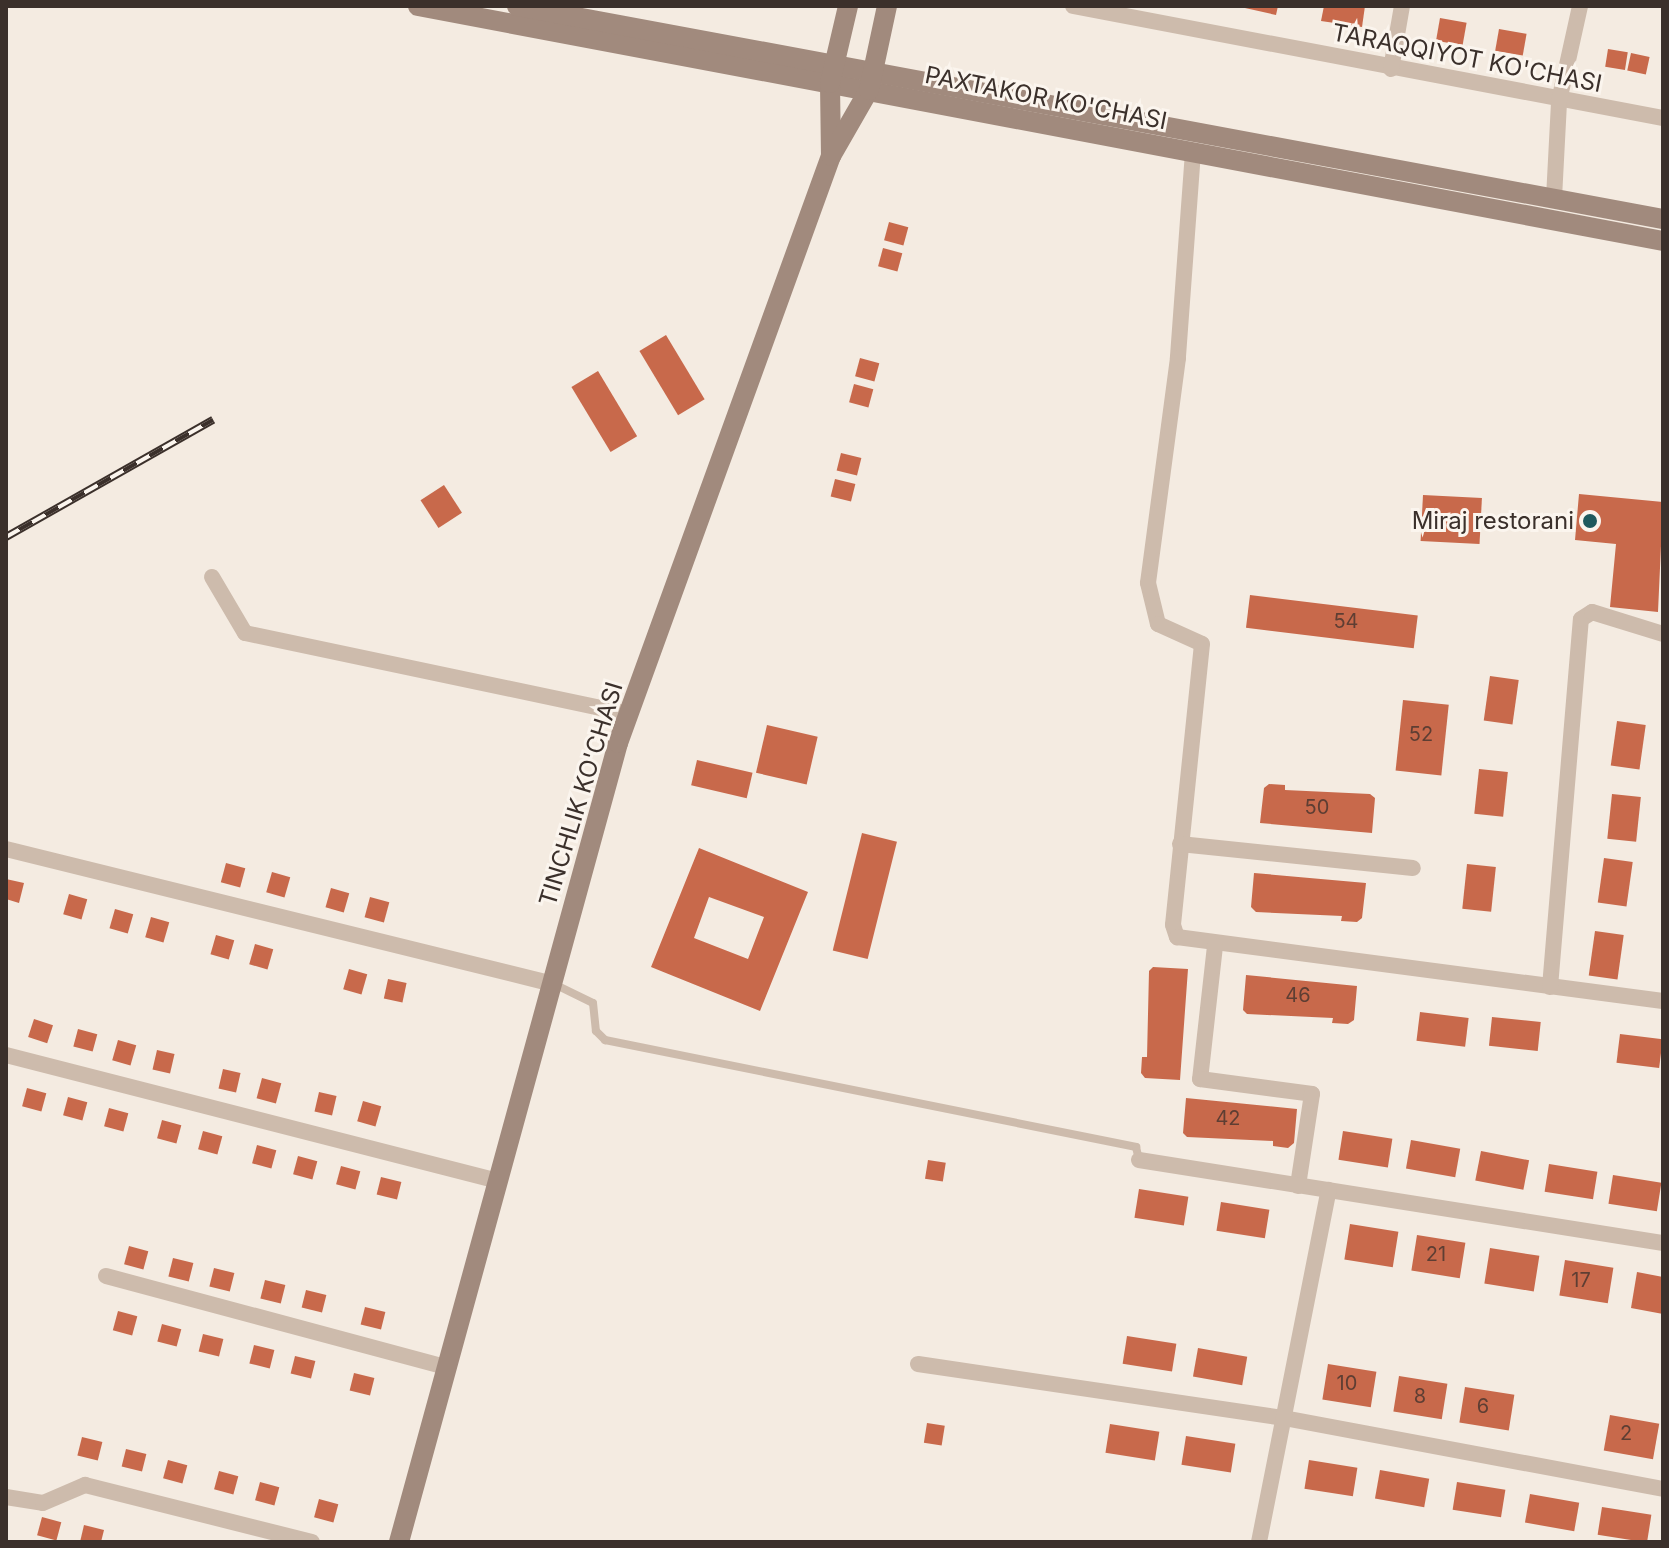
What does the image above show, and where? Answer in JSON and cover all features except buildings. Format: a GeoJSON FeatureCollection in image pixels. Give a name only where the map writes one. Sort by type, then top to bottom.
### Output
{"type":"FeatureCollection","features":[{"type":"Feature","properties":{"kind":"main road","name":"PAXTAKOR KO'CHASI"},"geometry":{"type":"LineString","coordinates":[[418,6],[832,74],[1663,219]]}},
{"type":"Feature","properties":{"kind":"main road","name":"PAXTAKOR KO'CHASI"},"geometry":{"type":"LineString","coordinates":[[517,6],[832,74]]}},
{"type":"Feature","properties":{"kind":"main road","name":"TINCHLIK KO'CHASI"},"geometry":{"type":"LineString","coordinates":[[831,156],[832,74],[848,6]]}},
{"type":"Feature","properties":{"kind":"main road","name":"TINCHLIK KO'CHASI"},"geometry":{"type":"LineString","coordinates":[[399,1542],[629,714],[831,156],[871,81],[887,6]]}},
{"type":"Feature","properties":{"kind":"main road","name":"PAXTAKOR KO'CHASI"},"geometry":{"type":"LineString","coordinates":[[871,81],[1193,152],[1663,241]]}},
{"type":"Feature","properties":{"kind":"street","name":"TARAQQIYOT KO'CHASI"},"geometry":{"type":"LineString","coordinates":[[1073,6],[1127,11],[1391,69],[1663,118]]}},
{"type":"Feature","properties":{"kind":"street"},"geometry":{"type":"LineString","coordinates":[[1391,69],[1402,6]]}},
{"type":"Feature","properties":{"kind":"street"},"geometry":{"type":"LineString","coordinates":[[1554,198],[1559,101],[1580,6]]}},
{"type":"Feature","properties":{"kind":"street"},"geometry":{"type":"LineString","coordinates":[[1193,152],[1178,358],[1148,583],[1158,624],[1202,644],[1173,925],[1177,937],[1215,946],[1663,1001]]}},
{"type":"Feature","properties":{"kind":"street"},"geometry":{"type":"LineString","coordinates":[[212,577],[245,633],[629,714]]}},
{"type":"Feature","properties":{"kind":"street"},"geometry":{"type":"LineString","coordinates":[[1550,987],[1581,619],[1592,612],[1663,634]]}},
{"type":"Feature","properties":{"kind":"street"},"geometry":{"type":"LineString","coordinates":[[1180,844],[1413,868]]}},
{"type":"Feature","properties":{"kind":"street"},"geometry":{"type":"LineString","coordinates":[[6,849],[553,984]]}},
{"type":"Feature","properties":{"kind":"street"},"geometry":{"type":"LineString","coordinates":[[1215,946],[1200,1079],[1312,1094],[1298,1186]]}},
{"type":"Feature","properties":{"kind":"street"},"geometry":{"type":"LineString","coordinates":[[6,1055],[498,1181]]}},
{"type":"Feature","properties":{"kind":"street"},"geometry":{"type":"LineString","coordinates":[[1139,1160],[1663,1243]]}},
{"type":"Feature","properties":{"kind":"street"},"geometry":{"type":"LineString","coordinates":[[1259,1542],[1329,1190]]}},
{"type":"Feature","properties":{"kind":"street"},"geometry":{"type":"LineString","coordinates":[[106,1276],[446,1367]]}},
{"type":"Feature","properties":{"kind":"street"},"geometry":{"type":"LineString","coordinates":[[918,1364],[1284,1418],[1663,1489]]}},
{"type":"Feature","properties":{"kind":"street"},"geometry":{"type":"LineString","coordinates":[[6,1497],[43,1503],[85,1485],[312,1542]]}},
{"type":"Feature","properties":{"kind":"lane"},"geometry":{"type":"LineString","coordinates":[[553,984],[593,1003],[596,1031],[605,1040],[1136,1147],[1139,1160]]}},
{"type":"Feature","properties":{"kind":"railway"},"geometry":{"type":"LineString","coordinates":[[6,537],[213,420]]}},
{"type":"Feature","properties":{"kind":"place","name":"Miraj restorani"},"geometry":{"type":"Point","coordinates":[1590,521]}}]}
